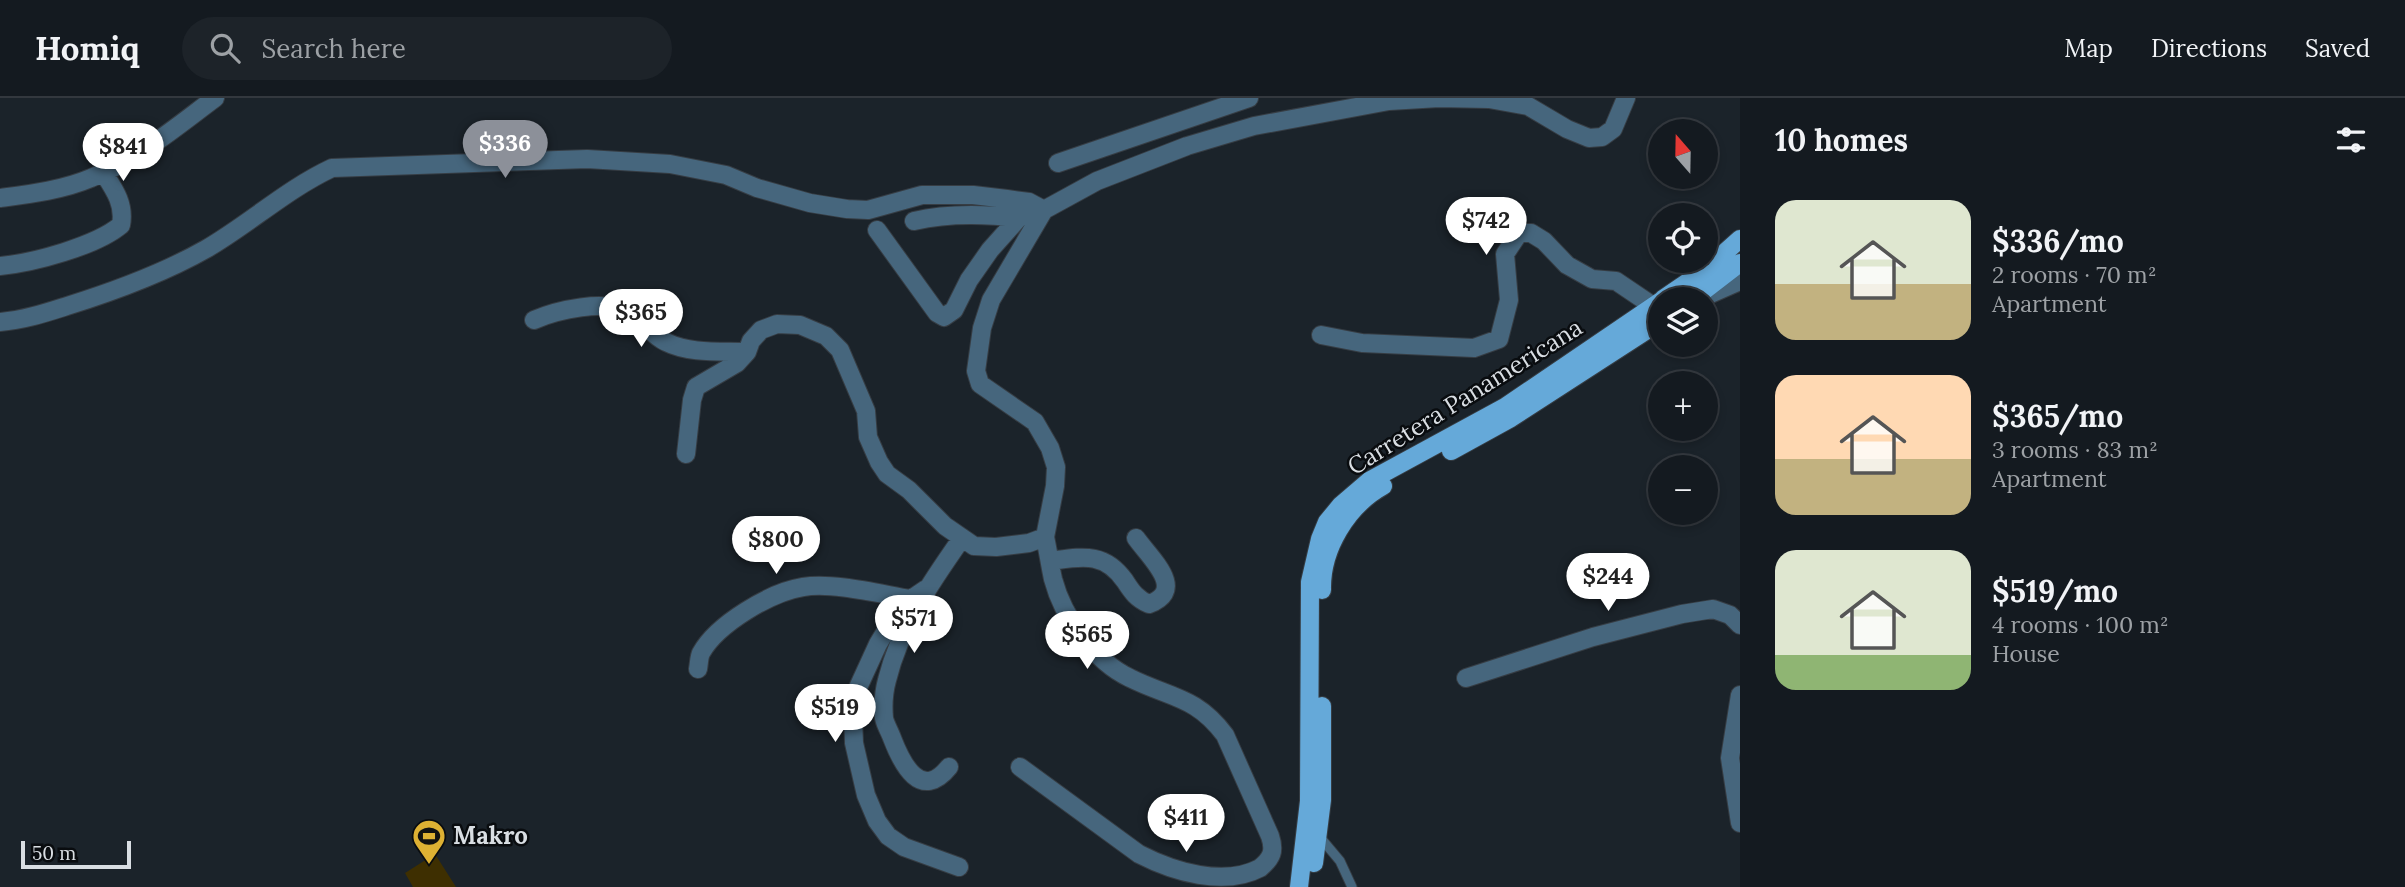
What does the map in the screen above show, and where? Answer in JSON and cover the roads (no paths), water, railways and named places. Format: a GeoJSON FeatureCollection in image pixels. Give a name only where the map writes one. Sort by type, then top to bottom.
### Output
{"type":"FeatureCollection","features":[{"type":"Feature","properties":{"kind":"main road","name":"Carretera Panamericana"},"geometry":{"type":"LineString","coordinates":[[1684,287],[1740,239]]}},
{"type":"Feature","properties":{"kind":"main road"},"geometry":{"type":"LineString","coordinates":[[1709,287],[1740,263]]}},
{"type":"Feature","properties":{"kind":"main road","name":"Carretera Panamericana"},"geometry":{"type":"LineString","coordinates":[[1299,887],[1309,801],[1310,582],[1320,539],[1327,522],[1340,505],[1369,481],[1504,407],[1648,314]]}},
{"type":"Feature","properties":{"kind":"main road","name":"Carretera Panamericana"},"geometry":{"type":"LineString","coordinates":[[1311,887],[1322,800],[1321,583],[1337,530],[1350,513],[1378,488],[1511,418],[1648,315]]}},
{"type":"Feature","properties":{"kind":"street"},"geometry":{"type":"LineString","coordinates":[[0,198],[91,179],[147,149],[215,98]]}},
{"type":"Feature","properties":{"kind":"street"},"geometry":{"type":"LineString","coordinates":[[1058,163],[1249,98]]}},
{"type":"Feature","properties":{"kind":"street"},"geometry":{"type":"LineString","coordinates":[[877,230],[937,313],[944,317],[954,310],[969,280],[990,250],[1019,218],[1037,206],[1187,146],[1254,126],[1389,101],[1439,98],[1489,99],[1528,106],[1567,129],[1589,138],[1602,137],[1613,129],[1626,98]]}},
{"type":"Feature","properties":{"kind":"street"},"geometry":{"type":"LineString","coordinates":[[0,322],[19,321],[91,299],[151,276],[205,249],[311,178],[332,168],[587,159],[670,164],[715,172],[757,188],[810,203],[847,209],[868,210],[922,195],[973,195],[1037,206]]}},
{"type":"Feature","properties":{"kind":"street"},"geometry":{"type":"LineString","coordinates":[[0,266],[23,264],[108,236],[121,225],[123,216],[120,201],[103,172]]}},
{"type":"Feature","properties":{"kind":"street"},"geometry":{"type":"LineString","coordinates":[[1020,767],[1139,854],[1160,864],[1208,881],[1237,883],[1270,860],[1274,848],[1266,823],[1225,735],[1215,722],[1188,700],[1128,677],[1101,658],[1079,632],[1060,599],[1045,537],[1055,486],[1056,467],[1050,448],[1035,422],[980,384],[976,371],[982,328],[991,300],[1037,206]]}},
{"type":"Feature","properties":{"kind":"street"},"geometry":{"type":"LineString","coordinates":[[914,221],[934,216],[958,215],[1019,218]]}},
{"type":"Feature","properties":{"kind":"street"},"geometry":{"type":"LineString","coordinates":[[1321,335],[1362,343],[1474,348],[1499,338],[1509,300],[1505,254],[1519,233],[1531,233],[1544,241],[1567,265],[1592,279],[1616,281],[1648,300]]}},
{"type":"Feature","properties":{"kind":"street"},"geometry":{"type":"LineString","coordinates":[[1718,291],[1740,281]]}},
{"type":"Feature","properties":{"kind":"street"},"geometry":{"type":"LineString","coordinates":[[534,320],[557,310],[604,307],[625,310],[668,343],[700,350],[747,352]]}},
{"type":"Feature","properties":{"kind":"street"},"geometry":{"type":"LineString","coordinates":[[686,454],[696,387],[737,363],[761,330],[777,324],[800,325],[826,336],[840,350],[866,411],[868,437],[887,474],[909,490],[945,526],[974,546],[996,547],[1028,543],[1045,537]]}},
{"type":"Feature","properties":{"kind":"street"},"geometry":{"type":"LineString","coordinates":[[949,767],[940,778],[930,782],[916,779],[900,758],[884,719],[886,683],[897,644],[926,589],[962,538]]}},
{"type":"Feature","properties":{"kind":"street"},"geometry":{"type":"LineString","coordinates":[[1049,561],[1081,555],[1099,560],[1118,571],[1139,600],[1149,604],[1161,599],[1167,591],[1167,581],[1136,538]]}},
{"type":"Feature","properties":{"kind":"street"},"geometry":{"type":"LineString","coordinates":[[698,669],[701,654],[741,613],[803,587],[840,587],[910,599]]}},
{"type":"Feature","properties":{"kind":"street"},"geometry":{"type":"LineString","coordinates":[[926,589],[901,606],[878,644],[856,692],[853,718],[857,762],[866,795],[877,821],[888,836],[904,847],[959,867]]}},
{"type":"Feature","properties":{"kind":"street"},"geometry":{"type":"LineString","coordinates":[[1466,678],[1593,637],[1682,614],[1713,609],[1730,615],[1740,625]]}},
{"type":"Feature","properties":{"kind":"street"},"geometry":{"type":"LineString","coordinates":[[1740,695],[1730,758],[1740,822]]}},
{"type":"Feature","properties":{"kind":"lane"},"geometry":{"type":"LineString","coordinates":[[1318,835],[1340,861],[1352,887]]}},
{"type":"Feature","properties":{"kind":"place","name":"Makro"},"geometry":{"type":"Point","coordinates":[429,866]}}]}
